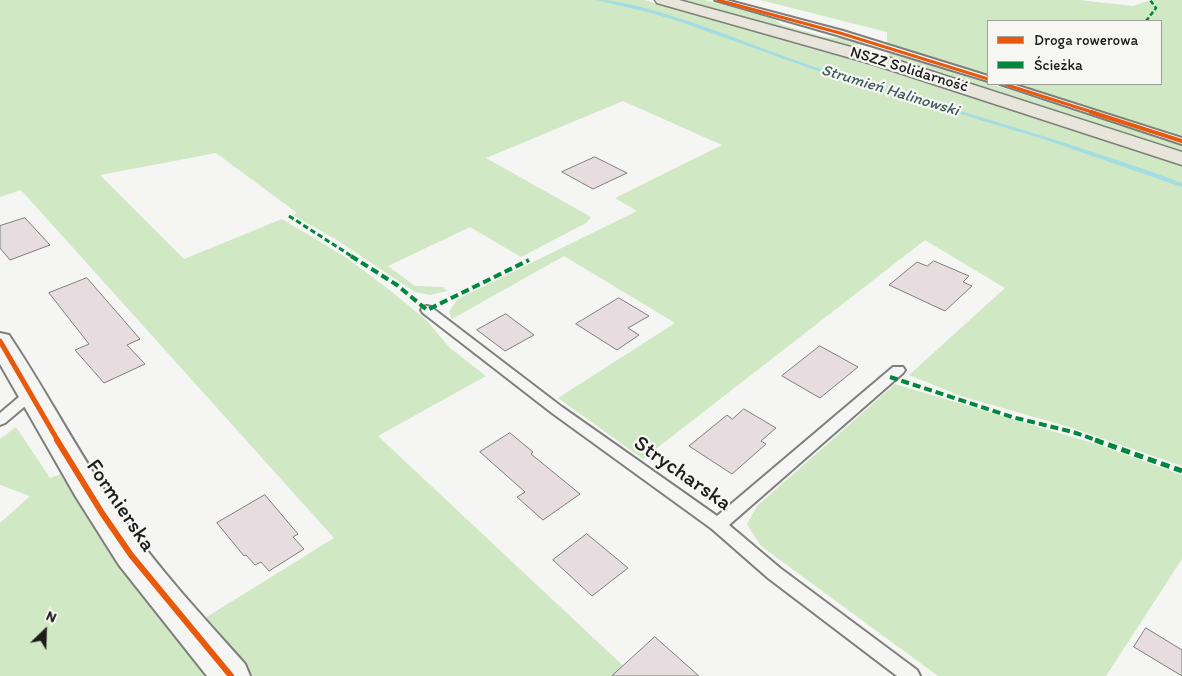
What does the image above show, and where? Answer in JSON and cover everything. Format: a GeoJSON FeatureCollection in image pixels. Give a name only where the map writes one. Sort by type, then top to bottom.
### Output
{"type":"FeatureCollection","features":[{"type":"Feature","properties":{"kind":"main road","name":"NSZZ Solidarność"},"geometry":{"type":"LineString","coordinates":[[662,0],[861,55],[1182,159]]}},
{"type":"Feature","properties":{"kind":"street","name":"Formierska"},"geometry":{"type":"LineString","coordinates":[[0,341],[86,488],[118,537],[163,596],[231,676]]}},
{"type":"Feature","properties":{"kind":"lane"},"geometry":{"type":"LineString","coordinates":[[718,0],[878,45],[987,79]]}},
{"type":"Feature","properties":{"kind":"lane"},"geometry":{"type":"LineString","coordinates":[[861,55],[878,45]]}},
{"type":"Feature","properties":{"kind":"lane"},"geometry":{"type":"LineString","coordinates":[[1007,85],[1182,141]]}},
{"type":"Feature","properties":{"kind":"lane","name":"Strycharska"},"geometry":{"type":"LineString","coordinates":[[427,310],[565,416],[718,524],[774,573],[911,676]]}},
{"type":"Feature","properties":{"kind":"lane"},"geometry":{"type":"LineString","coordinates":[[718,524],[898,370]]}},
{"type":"Feature","properties":{"kind":"lane"},"geometry":{"type":"LineString","coordinates":[[0,420],[31,394]]}},
{"type":"Feature","properties":{"kind":"green space"},"geometry":{"type":"Polygon","coordinates":[[[0,0],[644,0],[951,88],[1182,165],[1182,466],[1069,427],[961,396],[909,375],[1005,288],[925,240],[643,459],[558,398],[675,323],[564,256],[452,319],[449,312],[456,301],[462,297],[637,211],[615,198],[722,145],[623,101],[486,158],[591,217],[586,223],[521,257],[470,227],[388,266],[415,286],[443,287],[447,291],[430,295],[415,292],[337,240],[293,215],[297,213],[216,153],[100,175],[184,259],[282,219],[347,258],[392,292],[426,320],[450,348],[486,376],[378,436],[634,676],[253,676],[205,618],[334,538],[21,190],[0,197],[0,0]]]}},
{"type":"Feature","properties":{"kind":"green space"},"geometry":{"type":"Polygon","coordinates":[[[682,0],[705,0],[771,18],[783,25],[825,37],[849,39],[864,44],[849,46],[682,0]]]}},
{"type":"Feature","properties":{"kind":"green space"},"geometry":{"type":"Polygon","coordinates":[[[760,0],[1079,0],[1133,6],[1151,0],[1182,0],[1182,138],[1019,85],[1162,85],[1162,20],[987,20],[987,75],[887,44],[887,32],[760,0]]]}},
{"type":"Feature","properties":{"kind":"green space"},"geometry":{"type":"Polygon","coordinates":[[[890,52],[987,83],[987,85],[994,85],[1182,145],[1182,154],[897,61],[888,54],[890,52]]]}},
{"type":"Feature","properties":{"kind":"green space"},"geometry":{"type":"Polygon","coordinates":[[[895,384],[1099,445],[1182,475],[1182,559],[1106,676],[938,676],[761,546],[747,524],[757,506],[895,384]]]}},
{"type":"Feature","properties":{"kind":"green space"},"geometry":{"type":"Polygon","coordinates":[[[16,427],[50,478],[61,474],[108,544],[207,676],[0,676],[0,523],[30,496],[0,485],[0,439],[16,427]]]}},
{"type":"Feature","properties":{"kind":"building"},"geometry":{"type":"Polygon","coordinates":[[[595,157],[627,173],[593,189],[562,172],[595,157]]]}},
{"type":"Feature","properties":{"kind":"building"},"geometry":{"type":"Polygon","coordinates":[[[25,218],[50,245],[10,260],[0,248],[0,226],[25,218]]]}},
{"type":"Feature","properties":{"kind":"building"},"geometry":{"type":"Polygon","coordinates":[[[934,261],[969,276],[963,282],[972,286],[945,311],[889,285],[917,262],[927,266],[934,261]]]}},
{"type":"Feature","properties":{"kind":"building"},"geometry":{"type":"Polygon","coordinates":[[[87,278],[140,339],[127,345],[145,364],[104,383],[75,350],[89,344],[49,293],[87,278]]]}},
{"type":"Feature","properties":{"kind":"building"},"geometry":{"type":"Polygon","coordinates":[[[619,298],[649,316],[628,328],[639,335],[617,350],[576,324],[619,298]]]}},
{"type":"Feature","properties":{"kind":"building"},"geometry":{"type":"Polygon","coordinates":[[[506,314],[534,335],[505,351],[477,330],[506,314]]]}},
{"type":"Feature","properties":{"kind":"building"},"geometry":{"type":"Polygon","coordinates":[[[820,346],[858,367],[820,398],[782,376],[820,346]]]}},
{"type":"Feature","properties":{"kind":"building"},"geometry":{"type":"Polygon","coordinates":[[[744,409],[776,428],[761,441],[766,444],[732,474],[689,446],[727,415],[732,419],[744,409]]]}},
{"type":"Feature","properties":{"kind":"building"},"geometry":{"type":"Polygon","coordinates":[[[510,433],[533,452],[531,454],[580,494],[543,520],[517,497],[525,492],[480,452],[510,433]]]}},
{"type":"Feature","properties":{"kind":"building"},"geometry":{"type":"Polygon","coordinates":[[[265,495],[298,534],[293,537],[304,549],[269,571],[261,562],[255,565],[246,555],[244,556],[217,523],[265,495]]]}},
{"type":"Feature","properties":{"kind":"building"},"geometry":{"type":"Polygon","coordinates":[[[587,534],[628,568],[592,596],[553,560],[587,534]]]}},
{"type":"Feature","properties":{"kind":"building"},"geometry":{"type":"Polygon","coordinates":[[[1146,628],[1182,650],[1182,676],[1134,647],[1146,628]]]}},
{"type":"Feature","properties":{"kind":"building"},"geometry":{"type":"Polygon","coordinates":[[[655,637],[699,676],[612,676],[655,637]]]}},
{"type":"Feature","properties":{"kind":"waterway","name":"Strumień Halinowski"},"geometry":{"type":"LineString","coordinates":[[598,0],[626,5],[680,20],[814,68],[1091,152],[1182,185]]}},
{"type":"Feature","properties":{"kind":"marked path"},"geometry":{"type":"LineString","coordinates":[[1147,20],[1156,8],[1150,0]]}},
{"type":"Feature","properties":{"kind":"marked path"},"geometry":{"type":"LineString","coordinates":[[289,216],[397,285],[427,310],[529,260]]}},
{"type":"Feature","properties":{"kind":"marked path"},"geometry":{"type":"LineString","coordinates":[[890,377],[1012,417],[1073,432],[1182,471]]}},
{"type":"Feature","properties":{"kind":"cycle path"},"geometry":{"type":"LineString","coordinates":[[718,0],[840,33],[987,79]]}},
{"type":"Feature","properties":{"kind":"cycle path"},"geometry":{"type":"LineString","coordinates":[[1007,85],[1182,141]]}},
{"type":"Feature","properties":{"kind":"cycle path"},"geometry":{"type":"LineString","coordinates":[[0,341],[72,464],[118,537],[159,590],[231,676]]}}]}
